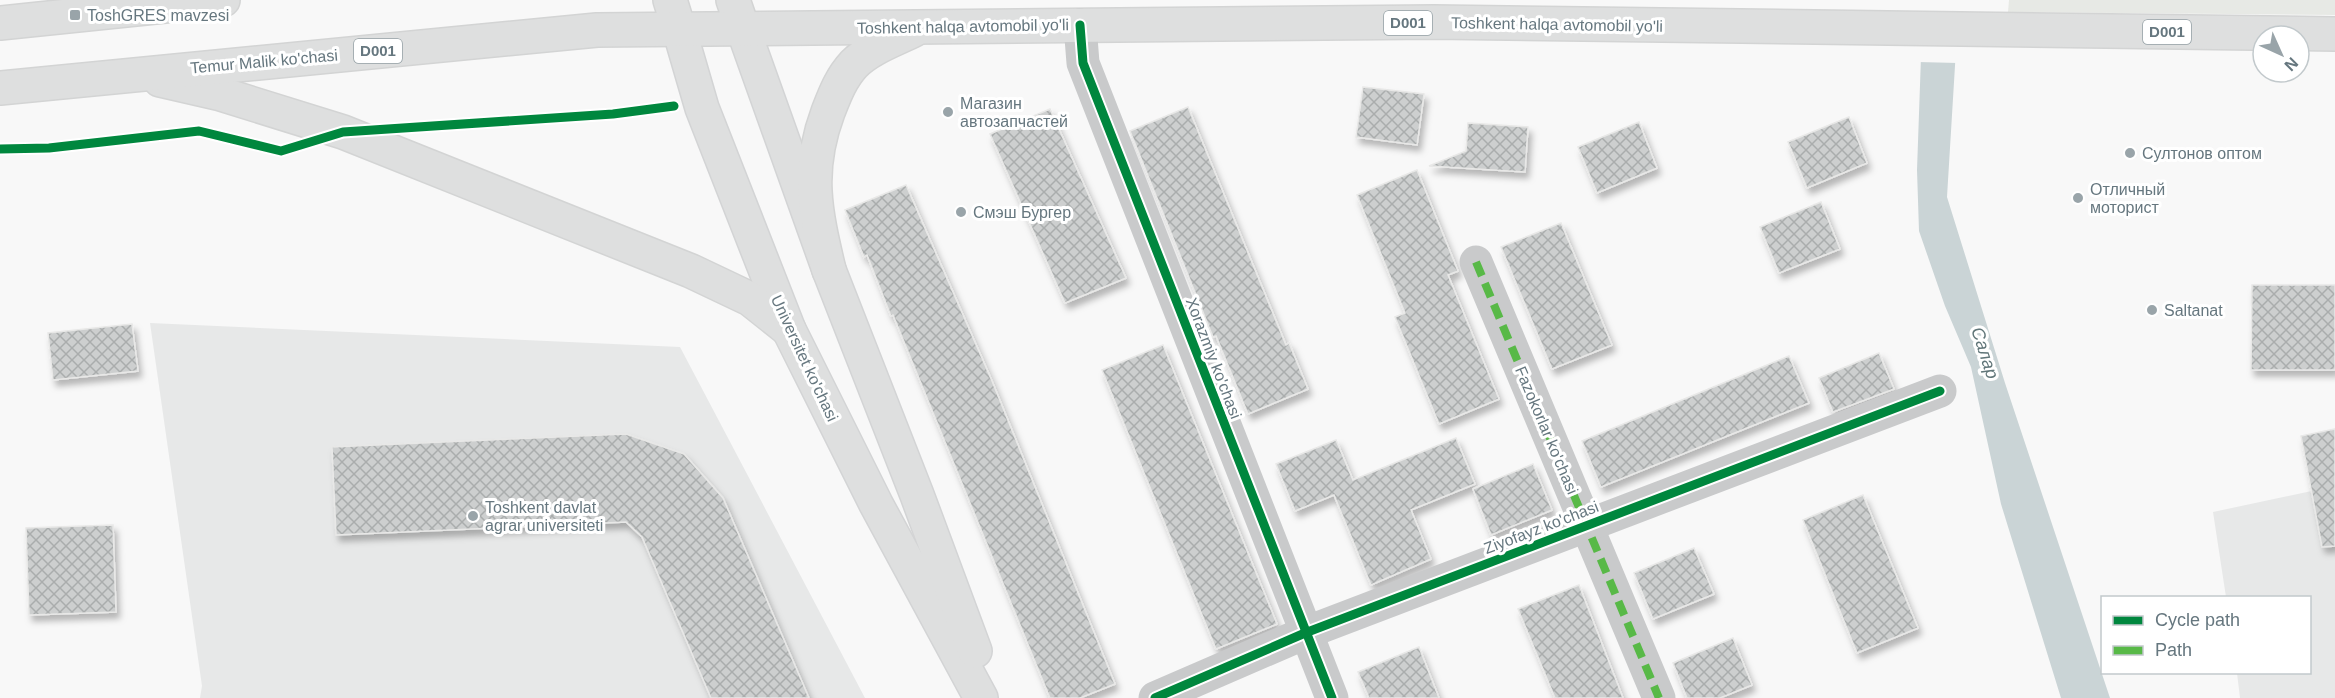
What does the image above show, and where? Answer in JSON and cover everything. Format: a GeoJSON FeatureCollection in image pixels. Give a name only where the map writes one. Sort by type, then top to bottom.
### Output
{"type":"FeatureCollection","features":[{"type":"Feature","properties":{"kind":"main road"},"geometry":{"type":"LineString","coordinates":[[0,23],[223,0]]}},
{"type":"Feature","properties":{"kind":"main road"},"geometry":{"type":"LineString","coordinates":[[738,14],[829,270],[917,495],[992,698]]}},
{"type":"Feature","properties":{"kind":"main road","name":"Temur Malik ko'chasi"},"geometry":{"type":"LineString","coordinates":[[0,88],[597,30],[674,15],[738,14]]}},
{"type":"Feature","properties":{"kind":"main road","name":"Toshkent halqa avtomobil yo'li"},"geometry":{"type":"LineString","coordinates":[[738,14],[921,27],[1434,22],[2335,34]]}},
{"type":"Feature","properties":{"kind":"main road","name":"Universitet ko'chasi"},"geometry":{"type":"LineString","coordinates":[[674,15],[702,108],[789,330],[876,504],[981,698]]}},
{"type":"Feature","properties":{"kind":"main road"},"geometry":{"type":"LineString","coordinates":[[829,270],[813,180],[817,145],[838,85],[855,63],[881,46],[921,27]]}},
{"type":"Feature","properties":{"kind":"main road"},"geometry":{"type":"LineString","coordinates":[[132,74],[221,94],[343,132],[692,271],[750,300],[789,330]]}},
{"type":"Feature","properties":{"kind":"street","name":"Xorazmiy ko'chasi"},"geometry":{"type":"LineString","coordinates":[[1080,25],[1083,63],[1332,698]]}},
{"type":"Feature","properties":{"kind":"street","name":"Fazokorlar ko'chasi"},"geometry":{"type":"LineString","coordinates":[[1476,262],[1659,698]]}},
{"type":"Feature","properties":{"kind":"street","name":"Ziyofayz ko'chasi"},"geometry":{"type":"LineString","coordinates":[[1155,698],[1305,633],[1940,391]]}},
{"type":"Feature","properties":{"kind":"shaded area"},"geometry":{"type":"Polygon","coordinates":[[[2009,0],[2335,0],[2335,15],[2008,12],[2009,0]]]}},
{"type":"Feature","properties":{"kind":"shaded area","name":"Toshkent davlat agrar universiteti"},"geometry":{"type":"Polygon","coordinates":[[[150,323],[680,347],[865,698],[200,698],[202,686],[150,323]]]}},
{"type":"Feature","properties":{"kind":"shaded area"},"geometry":{"type":"Polygon","coordinates":[[[2335,486],[2335,698],[2240,698],[2237,674],[2311,674],[2311,596],[2226,596],[2213,512],[2335,486]]]}},
{"type":"Feature","properties":{"kind":"water","name":"Салар"},"geometry":{"type":"Polygon","coordinates":[[[1923,0],[1959,0],[1947,197],[2005,383],[2110,698],[2061,698],[2001,504],[1971,367],[1945,306],[1919,231],[1917,170],[1923,0]]]}},
{"type":"Feature","properties":{"kind":"pier"},"geometry":{"type":"Polygon","coordinates":[[[1920,0],[1962,0],[1958,63],[1918,62],[1920,0]]]}},
{"type":"Feature","properties":{"kind":"building"},"geometry":{"type":"Polygon","coordinates":[[[1363,87],[1424,94],[1417,145],[1356,137],[1363,87]]]}},
{"type":"Feature","properties":{"kind":"building"},"geometry":{"type":"Polygon","coordinates":[[[1188,107],[1286,345],[1289,343],[1308,389],[1248,414],[1216,336],[1213,337],[1130,131],[1188,107]]]}},
{"type":"Feature","properties":{"kind":"building"},"geometry":{"type":"Polygon","coordinates":[[[1050,109],[1126,278],[1065,303],[990,134],[1050,109]]]}},
{"type":"Feature","properties":{"kind":"building"},"geometry":{"type":"Polygon","coordinates":[[[1849,117],[1867,163],[1807,188],[1788,142],[1849,117]]]}},
{"type":"Feature","properties":{"kind":"building"},"geometry":{"type":"Polygon","coordinates":[[[1639,122],[1657,168],[1597,193],[1578,147],[1639,122]]]}},
{"type":"Feature","properties":{"kind":"building"},"geometry":{"type":"Polygon","coordinates":[[[1468,123],[1528,127],[1525,172],[1429,166],[1466,151],[1468,123]]]}},
{"type":"Feature","properties":{"kind":"building"},"geometry":{"type":"Polygon","coordinates":[[[1417,170],[1458,271],[1448,275],[1499,399],[1439,424],[1395,317],[1405,313],[1357,195],[1417,170]]]}},
{"type":"Feature","properties":{"kind":"building"},"geometry":{"type":"Polygon","coordinates":[[[906,185],[992,381],[1115,684],[1080,698],[1050,698],[893,315],[891,316],[867,255],[864,257],[845,210],[906,185]]]}},
{"type":"Feature","properties":{"kind":"building"},"geometry":{"type":"Polygon","coordinates":[[[1821,202],[1840,249],[1779,273],[1760,227],[1821,202]]]}},
{"type":"Feature","properties":{"kind":"building"},"geometry":{"type":"Polygon","coordinates":[[[1561,223],[1612,345],[1552,369],[1501,247],[1561,223]]]}},
{"type":"Feature","properties":{"kind":"building"},"geometry":{"type":"Polygon","coordinates":[[[2252,285],[2335,285],[2335,370],[2251,370],[2252,285]]]}},
{"type":"Feature","properties":{"kind":"building"},"geometry":{"type":"Polygon","coordinates":[[[132,324],[138,371],[53,380],[48,333],[132,324]]]}},
{"type":"Feature","properties":{"kind":"building"},"geometry":{"type":"Polygon","coordinates":[[[1163,345],[1277,624],[1216,649],[1102,370],[1163,345]]]}},
{"type":"Feature","properties":{"kind":"building"},"geometry":{"type":"Polygon","coordinates":[[[1879,353],[1894,389],[1833,412],[1819,378],[1879,353]]]}},
{"type":"Feature","properties":{"kind":"building"},"geometry":{"type":"Polygon","coordinates":[[[1789,356],[1809,403],[1601,487],[1582,441],[1789,356]]]}},
{"type":"Feature","properties":{"kind":"building"},"geometry":{"type":"Polygon","coordinates":[[[2335,429],[2335,546],[2322,547],[2301,436],[2335,429]]]}},
{"type":"Feature","properties":{"kind":"building"},"geometry":{"type":"Polygon","coordinates":[[[626,434],[684,454],[723,498],[809,698],[711,698],[642,537],[626,522],[336,535],[332,447],[626,434]]]}},
{"type":"Feature","properties":{"kind":"building"},"geometry":{"type":"Polygon","coordinates":[[[1456,438],[1475,484],[1411,510],[1431,559],[1371,585],[1334,495],[1295,511],[1276,464],[1336,440],[1353,480],[1456,438]]]}},
{"type":"Feature","properties":{"kind":"building"},"geometry":{"type":"Polygon","coordinates":[[[1533,464],[1552,510],[1491,535],[1473,489],[1533,464]]]}},
{"type":"Feature","properties":{"kind":"building"},"geometry":{"type":"Polygon","coordinates":[[[1863,495],[1918,628],[1857,653],[1803,520],[1863,495]]]}},
{"type":"Feature","properties":{"kind":"building"},"geometry":{"type":"Polygon","coordinates":[[[113,525],[116,612],[29,615],[26,528],[113,525]]]}},
{"type":"Feature","properties":{"kind":"building"},"geometry":{"type":"Polygon","coordinates":[[[1694,548],[1714,594],[1653,619],[1634,573],[1694,548]]]}},
{"type":"Feature","properties":{"kind":"building"},"geometry":{"type":"Polygon","coordinates":[[[1579,585],[1623,698],[1555,698],[1518,609],[1579,585]]]}},
{"type":"Feature","properties":{"kind":"building"},"geometry":{"type":"Polygon","coordinates":[[[1733,638],[1752,685],[1720,698],[1687,698],[1673,663],[1733,638]]]}},
{"type":"Feature","properties":{"kind":"building"},"geometry":{"type":"Polygon","coordinates":[[[1419,647],[1439,698],[1369,698],[1358,672],[1419,647]]]}},
{"type":"Feature","properties":{"kind":"marked path"},"geometry":{"type":"LineString","coordinates":[[1476,262],[1659,698]]}},
{"type":"Feature","properties":{"kind":"cycle path"},"geometry":{"type":"LineString","coordinates":[[1080,25],[1083,63],[1332,698]]}},
{"type":"Feature","properties":{"kind":"cycle path"},"geometry":{"type":"LineString","coordinates":[[0,149],[49,148],[199,131],[281,151],[343,132],[613,114],[674,106]]}},
{"type":"Feature","properties":{"kind":"cycle path"},"geometry":{"type":"LineString","coordinates":[[1155,698],[1305,633],[1940,391]]}},
{"type":"Feature","properties":{"kind":"place","name":"ToshGRES mavzesi"},"geometry":{"type":"Point","coordinates":[75,15]}},
{"type":"Feature","properties":{"kind":"place","name":"Магазин автозапчастей"},"geometry":{"type":"Point","coordinates":[948,112]}},
{"type":"Feature","properties":{"kind":"place","name":"Султонов оптом"},"geometry":{"type":"Point","coordinates":[2130,153]}},
{"type":"Feature","properties":{"kind":"place","name":"Отличный моторист"},"geometry":{"type":"Point","coordinates":[2078,198]}},
{"type":"Feature","properties":{"kind":"place","name":"Смэш Бургер"},"geometry":{"type":"Point","coordinates":[961,212]}},
{"type":"Feature","properties":{"kind":"place","name":"Saltanat"},"geometry":{"type":"Point","coordinates":[2152,310]}},
{"type":"Feature","properties":{"kind":"place","name":"Toshkent davlat agrar universiteti"},"geometry":{"type":"Point","coordinates":[473,516]}}]}
